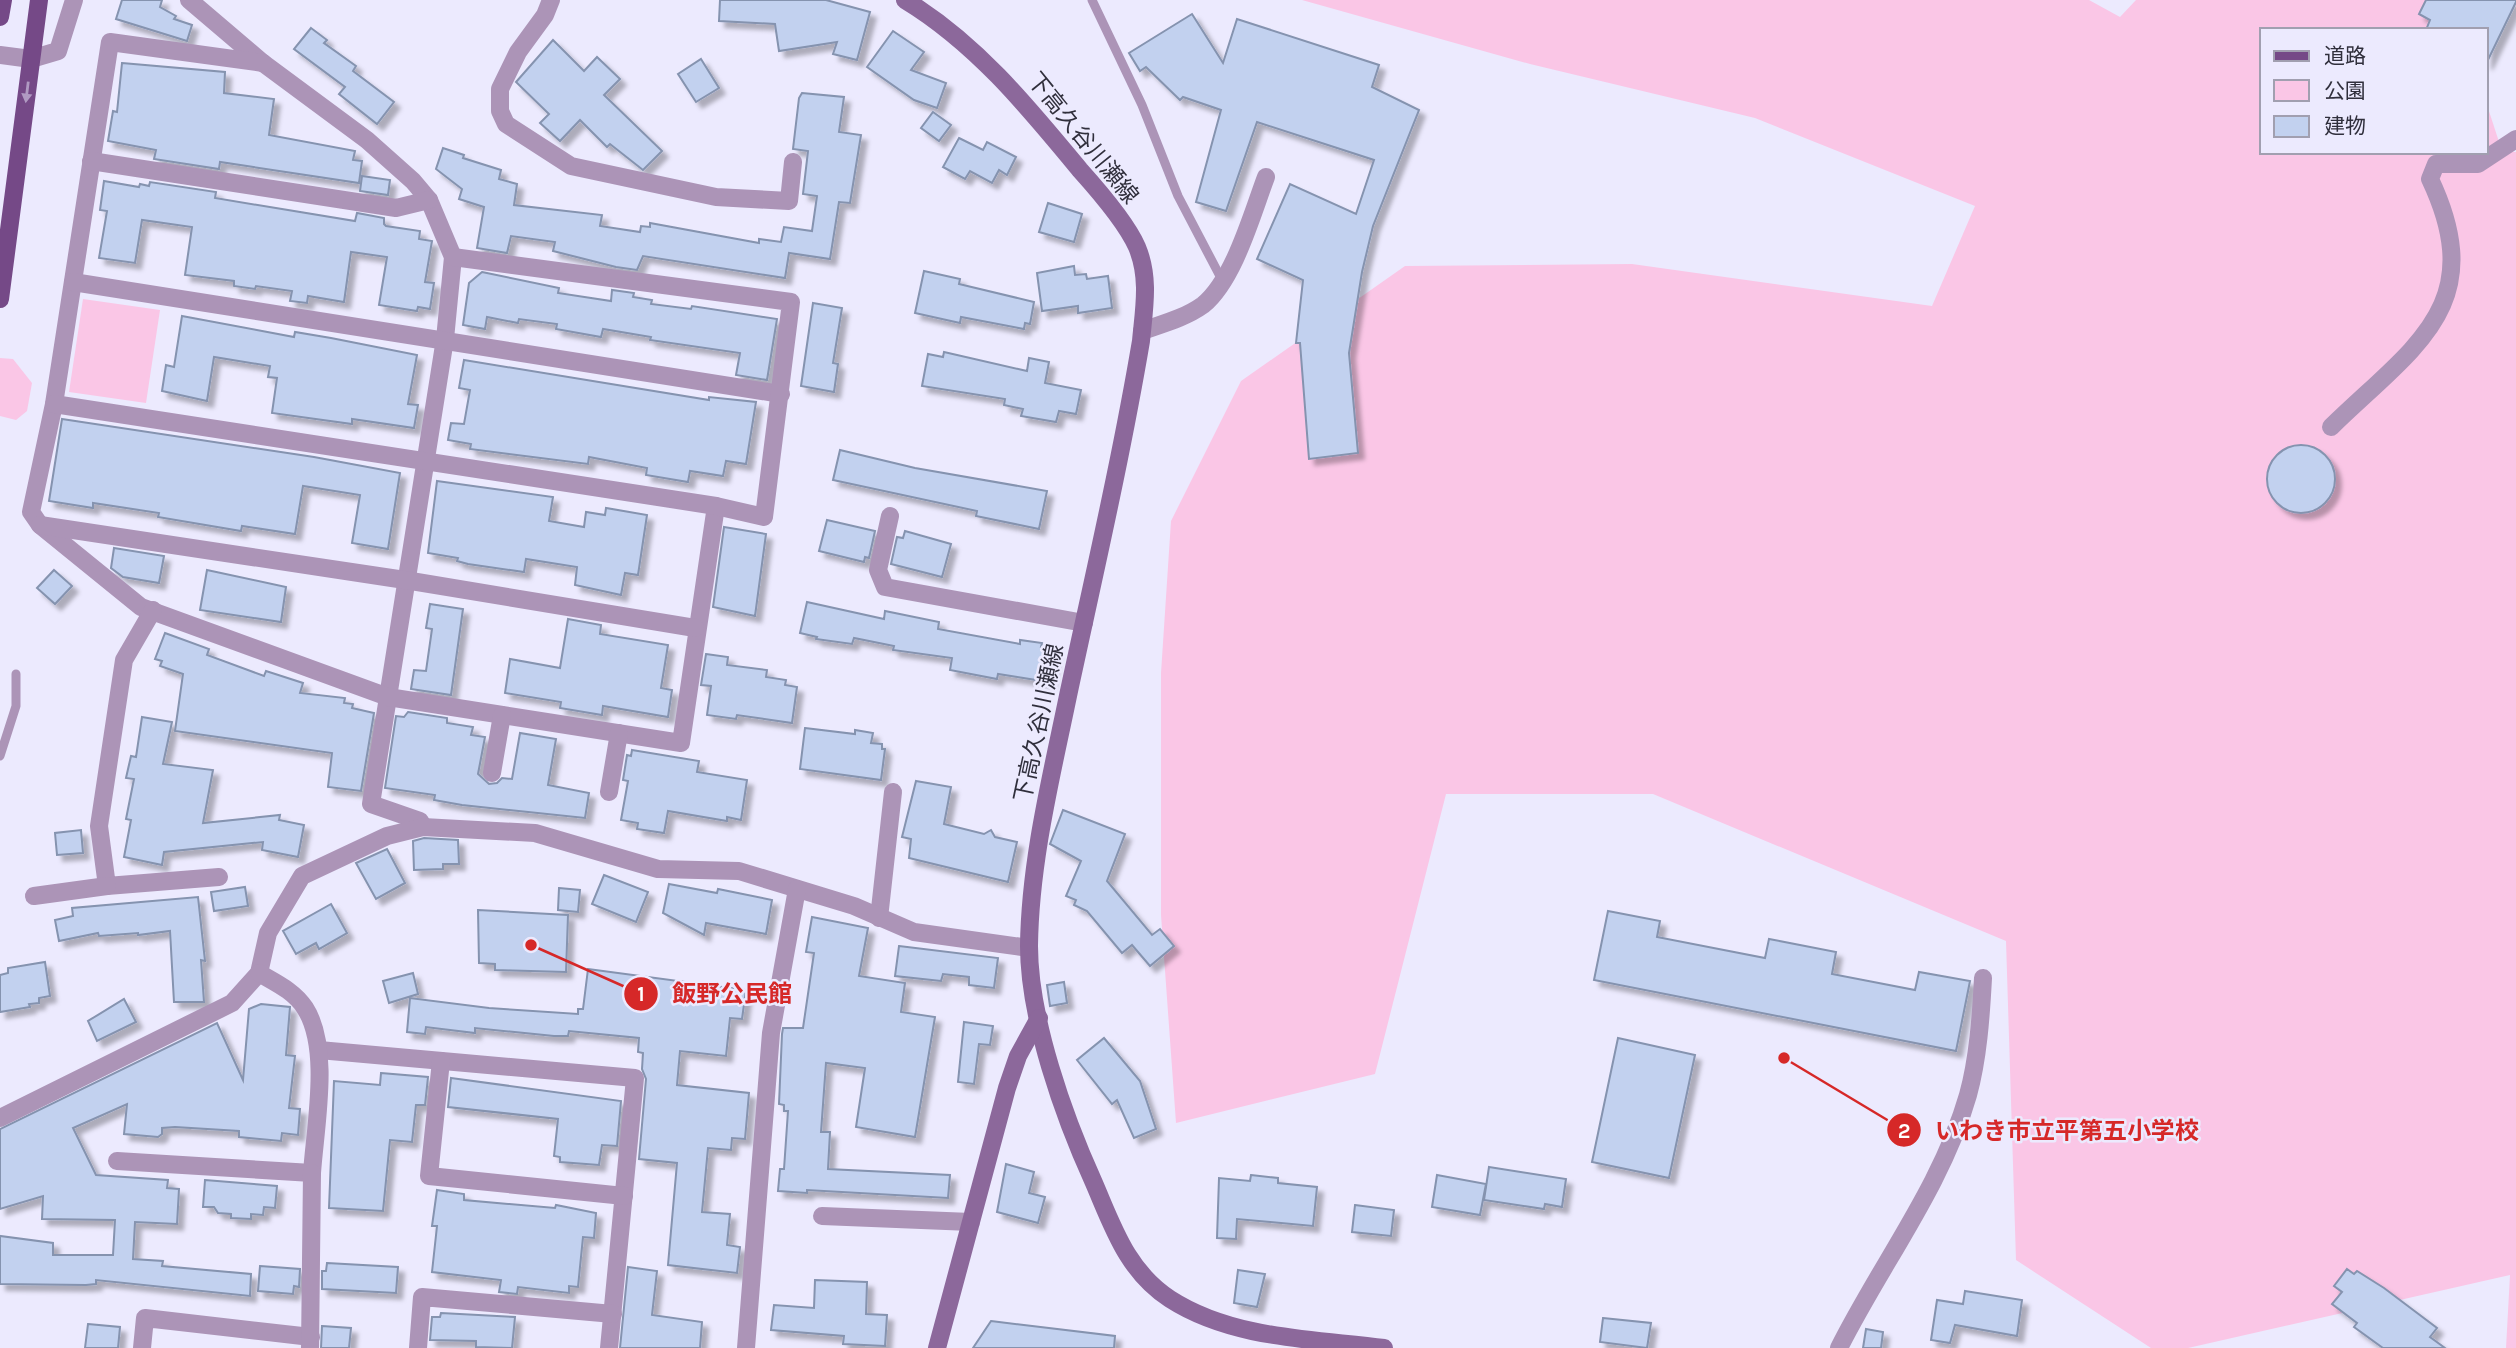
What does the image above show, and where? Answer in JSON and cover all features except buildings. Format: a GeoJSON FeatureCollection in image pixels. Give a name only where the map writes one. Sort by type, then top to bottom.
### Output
{"type":"FeatureCollection","features":[{"type":"Feature","properties":{"kind":"main road"},"geometry":{"type":"LineString","coordinates":[[0,17],[3,0]]}},
{"type":"Feature","properties":{"kind":"main road"},"geometry":{"type":"LineString","coordinates":[[0,299],[39,0]]}},
{"type":"Feature","properties":{"kind":"main road","name":"下高久谷川瀬線"},"geometry":{"type":"LineString","coordinates":[[905,0],[972,50],[1013,88],[1097,190],[1136,245],[1144,275],[1146,299],[1131,399],[1036,864],[1029,948],[1039,1018],[1052,1071],[1081,1155],[1126,1256],[1145,1280],[1171,1300],[1220,1322],[1250,1331],[1384,1348]]}},
{"type":"Feature","properties":{"kind":"main road"},"geometry":{"type":"LineString","coordinates":[[937,1348],[1007,1088],[1018,1056],[1039,1018]]}},
{"type":"Feature","properties":{"kind":"street"},"geometry":{"type":"LineString","coordinates":[[0,55],[31,60],[58,51],[75,0]]}},
{"type":"Feature","properties":{"kind":"street"},"geometry":{"type":"LineString","coordinates":[[189,0],[263,63],[367,140],[413,181],[429,200],[453,257],[426,461],[371,804],[420,821],[423,827]]}},
{"type":"Feature","properties":{"kind":"street"},"geometry":{"type":"LineString","coordinates":[[551,0],[545,15],[518,52],[500,89],[500,111],[506,124],[572,166],[716,197],[789,201],[793,162]]}},
{"type":"Feature","properties":{"kind":"street"},"geometry":{"type":"LineString","coordinates":[[263,63],[110,42],[54,404],[31,512],[40,525],[141,607],[388,697],[681,743],[695,628],[716,506]]}},
{"type":"Feature","properties":{"kind":"street"},"geometry":{"type":"LineString","coordinates":[[2331,427],[2429,331],[2448,298],[2453,254],[2445,212],[2430,179],[2436,164],[2478,164],[2516,139]]}},
{"type":"Feature","properties":{"kind":"street"},"geometry":{"type":"LineString","coordinates":[[91,161],[396,208],[429,200]]}},
{"type":"Feature","properties":{"kind":"street"},"geometry":{"type":"LineString","coordinates":[[1142,331],[1184,315],[1204,303],[1222,281],[1266,177]]}},
{"type":"Feature","properties":{"kind":"street"},"geometry":{"type":"LineString","coordinates":[[54,404],[716,506],[764,517],[791,302],[453,257]]}},
{"type":"Feature","properties":{"kind":"street"},"geometry":{"type":"LineString","coordinates":[[73,282],[781,394]]}},
{"type":"Feature","properties":{"kind":"street"},"geometry":{"type":"LineString","coordinates":[[890,516],[878,570],[885,587],[1084,622]]}},
{"type":"Feature","properties":{"kind":"street"},"geometry":{"type":"LineString","coordinates":[[40,525],[405,580],[695,628]]}},
{"type":"Feature","properties":{"kind":"street"},"geometry":{"type":"LineString","coordinates":[[107,886],[99,826],[124,660],[153,610]]}},
{"type":"Feature","properties":{"kind":"street"},"geometry":{"type":"LineString","coordinates":[[492,773],[502,715]]}},
{"type":"Feature","properties":{"kind":"street"},"geometry":{"type":"LineString","coordinates":[[609,792],[619,733]]}},
{"type":"Feature","properties":{"kind":"street"},"geometry":{"type":"LineString","coordinates":[[879,918],[893,792]]}},
{"type":"Feature","properties":{"kind":"street"},"geometry":{"type":"LineString","coordinates":[[0,1118],[232,1003],[259,973],[268,933],[302,876],[387,836],[423,827],[535,833],[658,869],[739,871],[854,906],[914,932],[1029,948]]}},
{"type":"Feature","properties":{"kind":"street"},"geometry":{"type":"LineString","coordinates":[[34,896],[107,886],[219,877]]}},
{"type":"Feature","properties":{"kind":"street"},"geometry":{"type":"LineString","coordinates":[[746,1348],[771,1032],[797,889]]}},
{"type":"Feature","properties":{"kind":"street"},"geometry":{"type":"LineString","coordinates":[[142,1348],[145,1318],[311,1343],[312,1173],[319,1050],[305,1008],[289,989],[259,973]]}},
{"type":"Feature","properties":{"kind":"street"},"geometry":{"type":"LineString","coordinates":[[1839,1348],[1865,1298],[1914,1217],[1968,1095],[1983,978]]}},
{"type":"Feature","properties":{"kind":"street"},"geometry":{"type":"LineString","coordinates":[[319,1050],[635,1078],[609,1348]]}},
{"type":"Feature","properties":{"kind":"street"},"geometry":{"type":"LineString","coordinates":[[441,1061],[429,1176],[624,1196]]}},
{"type":"Feature","properties":{"kind":"street"},"geometry":{"type":"LineString","coordinates":[[117,1161],[312,1173]]}},
{"type":"Feature","properties":{"kind":"street"},"geometry":{"type":"LineString","coordinates":[[822,1216],[971,1222]]}},
{"type":"Feature","properties":{"kind":"street"},"geometry":{"type":"LineString","coordinates":[[418,1348],[422,1297],[613,1314]]}},
{"type":"Feature","properties":{"kind":"lane"},"geometry":{"type":"LineString","coordinates":[[1092,0],[1142,105],[1178,196],[1222,281]]}},
{"type":"Feature","properties":{"kind":"lane"},"geometry":{"type":"LineString","coordinates":[[0,755],[16,706],[16,674]]}},
{"type":"Feature","properties":{"kind":"green space"},"geometry":{"type":"Polygon","coordinates":[[[1302,0],[2089,0],[2120,17],[2136,0],[2453,0],[2462,28],[2260,28],[2260,154],[2488,154],[2488,108],[2502,151],[2516,152],[2516,1348],[2506,1348],[2510,1275],[2188,1348],[2151,1348],[2016,1260],[2006,941],[1653,794],[1446,794],[1375,1074],[1176,1123],[1161,915],[1161,673],[1171,521],[1241,381],[1405,266],[1632,264],[1932,306],[1975,206],[1755,118],[1530,64],[1302,0]]]}},
{"type":"Feature","properties":{"kind":"green space"},"geometry":{"type":"Polygon","coordinates":[[[83,299],[160,310],[146,403],[69,392],[83,299]]]}},
{"type":"Feature","properties":{"kind":"green space"},"geometry":{"type":"Polygon","coordinates":[[[0,358],[13,359],[32,383],[27,411],[16,420],[0,416],[0,358]]]}},
{"type":"Feature","properties":{"kind":"place","name":"飯野公民館"},"geometry":{"type":"Point","coordinates":[531,945]}},
{"type":"Feature","properties":{"kind":"place","name":"いわき市立平第五小学校"},"geometry":{"type":"Point","coordinates":[1784,1058]}}]}
